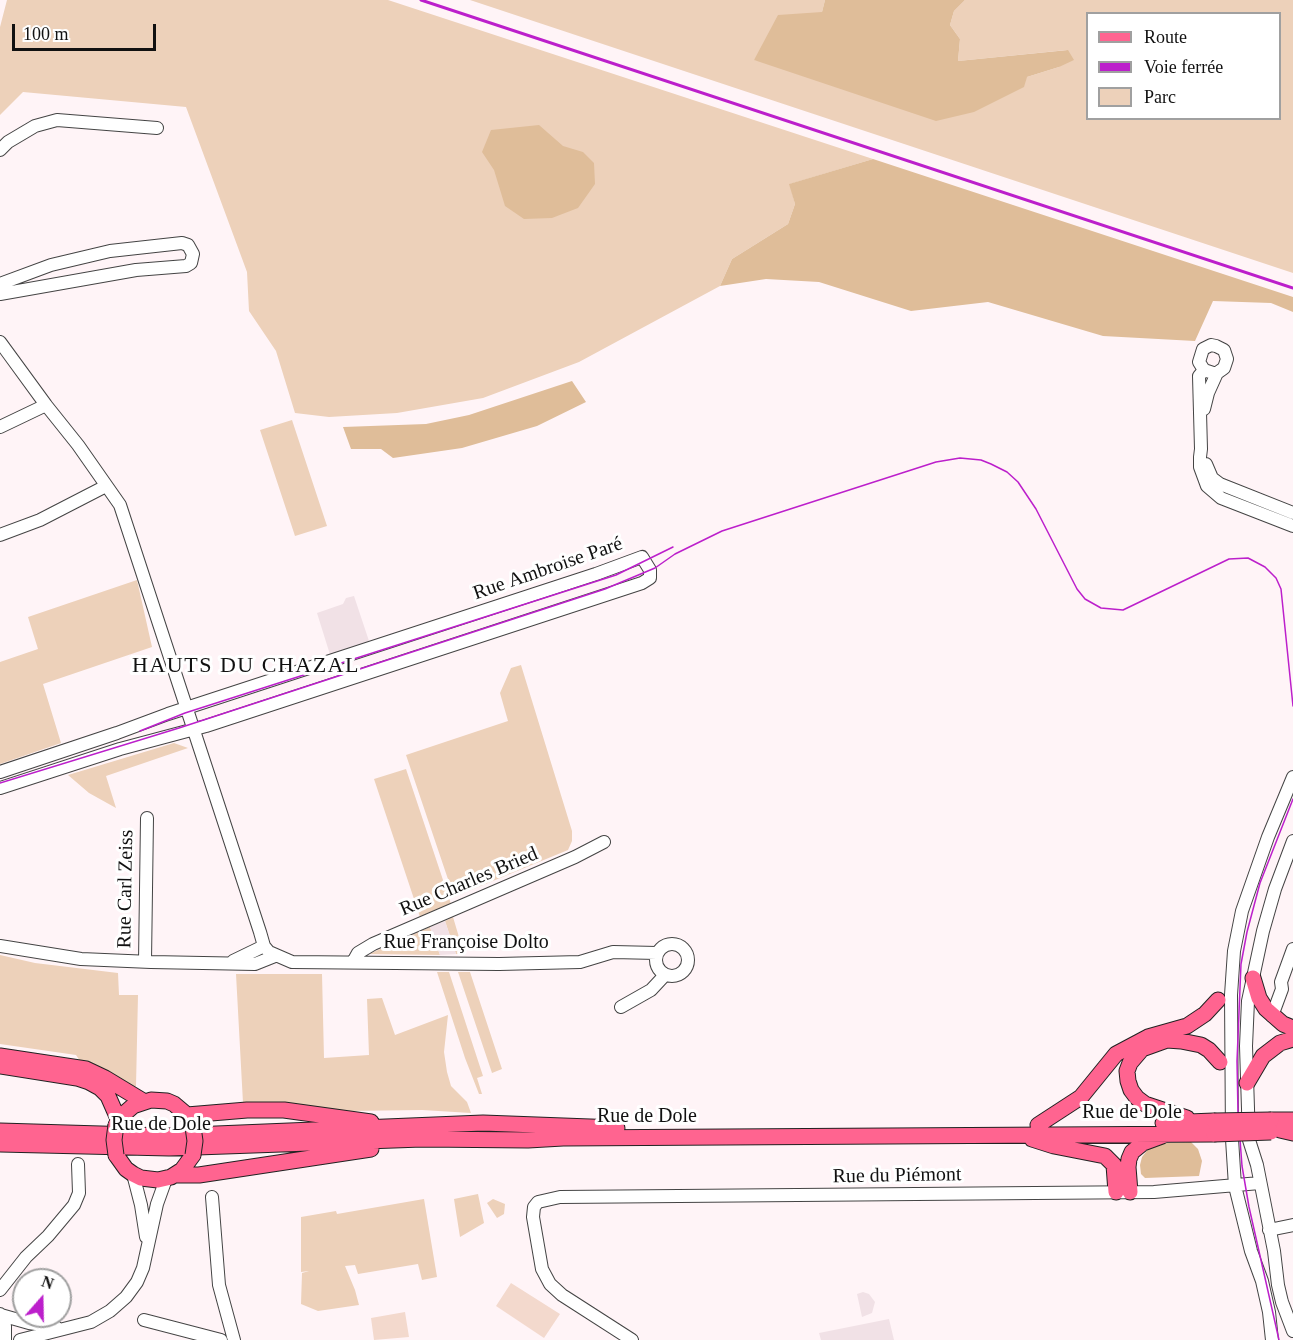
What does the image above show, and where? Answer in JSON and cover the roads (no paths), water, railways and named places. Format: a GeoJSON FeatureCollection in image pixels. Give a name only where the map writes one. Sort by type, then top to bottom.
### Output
{"type":"FeatureCollection","features":[{"type":"Feature","properties":{"kind":"main road"},"geometry":{"type":"LineString","coordinates":[[1253,978],[1259,998],[1272,1016],[1293,1028]]}},
{"type":"Feature","properties":{"kind":"main road"},"geometry":{"type":"LineString","coordinates":[[1038,1125],[1081,1097],[1116,1054],[1148,1036],[1187,1026],[1205,1014],[1218,1000]]}},
{"type":"Feature","properties":{"kind":"main road"},"geometry":{"type":"LineString","coordinates":[[1247,1083],[1263,1056],[1280,1043],[1293,1039]]}},
{"type":"Feature","properties":{"kind":"main road"},"geometry":{"type":"LineString","coordinates":[[1209,1126],[1151,1106],[1137,1098],[1131,1090],[1127,1071],[1130,1063],[1142,1049],[1167,1041],[1187,1042],[1201,1046],[1209,1050],[1220,1062]]}},
{"type":"Feature","properties":{"kind":"main road"},"geometry":{"type":"LineString","coordinates":[[0,1056],[86,1069],[143,1101]]}},
{"type":"Feature","properties":{"kind":"main road"},"geometry":{"type":"LineString","coordinates":[[0,1066],[77,1078],[100,1088],[108,1096],[117,1123],[114,1140],[116,1155],[133,1174],[149,1180],[199,1175],[374,1149],[422,1138]]}},
{"type":"Feature","properties":{"kind":"main road"},"geometry":{"type":"LineString","coordinates":[[117,1123],[133,1106],[143,1101],[167,1101],[181,1109],[190,1121],[195,1141],[193,1155],[188,1163],[170,1177]]}},
{"type":"Feature","properties":{"kind":"main road"},"geometry":{"type":"LineString","coordinates":[[190,1121],[247,1110],[284,1110],[339,1116],[397,1127]]}},
{"type":"Feature","properties":{"kind":"main road"},"geometry":{"type":"LineString","coordinates":[[1280,1128],[1293,1115]]}},
{"type":"Feature","properties":{"kind":"main road","name":"Rue de Dole"},"geometry":{"type":"LineString","coordinates":[[0,1131],[168,1136],[483,1123],[641,1129],[1038,1125],[1280,1128],[1293,1120]]}},
{"type":"Feature","properties":{"kind":"main road","name":"Rue de Dole"},"geometry":{"type":"LineString","coordinates":[[0,1144],[169,1148],[422,1138],[528,1140],[1171,1133],[1209,1126]]}},
{"type":"Feature","properties":{"kind":"main road"},"geometry":{"type":"LineString","coordinates":[[1124,1192],[1132,1152],[1143,1143],[1171,1133]]}},
{"type":"Feature","properties":{"kind":"main road"},"geometry":{"type":"LineString","coordinates":[[1020,1135],[1054,1146],[1105,1156],[1114,1165],[1124,1192]]}},
{"type":"Feature","properties":{"kind":"street"},"geometry":{"type":"LineString","coordinates":[[0,150],[8,142],[35,126],[57,120],[157,128]]}},
{"type":"Feature","properties":{"kind":"street"},"geometry":{"type":"LineString","coordinates":[[0,284],[51,265],[116,250],[182,243],[188,245],[193,254],[191,263],[186,266],[136,270],[0,294]]}},
{"type":"Feature","properties":{"kind":"street"},"geometry":{"type":"LineString","coordinates":[[0,342],[78,445],[120,506],[264,946],[275,956]]}},
{"type":"Feature","properties":{"kind":"street"},"geometry":{"type":"LineString","coordinates":[[1201,422],[1208,393],[1217,373],[1224,368],[1227,359],[1224,350],[1216,346],[1207,347],[1200,353],[1199,362],[1204,370],[1217,373]]}},
{"type":"Feature","properties":{"kind":"street"},"geometry":{"type":"LineString","coordinates":[[1204,370],[1200,376],[1200,467],[1207,486],[1221,498],[1293,526]]}},
{"type":"Feature","properties":{"kind":"street"},"geometry":{"type":"LineString","coordinates":[[0,427],[46,405]]}},
{"type":"Feature","properties":{"kind":"street"},"geometry":{"type":"LineString","coordinates":[[1201,449],[1207,469],[1212,478],[1220,484],[1293,513]]}},
{"type":"Feature","properties":{"kind":"street"},"geometry":{"type":"LineString","coordinates":[[0,536],[40,520],[106,486]]}},
{"type":"Feature","properties":{"kind":"street"},"geometry":{"type":"LineString","coordinates":[[1251,509],[1266,502]]}},
{"type":"Feature","properties":{"kind":"street","name":"Rue Ambroise Paré"},"geometry":{"type":"LineString","coordinates":[[0,772],[642,557],[650,570],[650,578],[642,583],[193,730],[120,749],[0,788]]}},
{"type":"Feature","properties":{"kind":"street"},"geometry":{"type":"LineString","coordinates":[[1218,1000],[1225,984],[1252,878],[1293,777]]}},
{"type":"Feature","properties":{"kind":"street","name":"Rue Carl Zeiss"},"geometry":{"type":"LineString","coordinates":[[145,961],[147,818]]}},
{"type":"Feature","properties":{"kind":"street"},"geometry":{"type":"LineString","coordinates":[[1293,841],[1269,909],[1247,1010],[1249,1140],[1257,1165],[1282,1302],[1293,1331]]}},
{"type":"Feature","properties":{"kind":"street","name":"Rue Charles Bried"},"geometry":{"type":"LineString","coordinates":[[353,962],[358,953],[373,944],[575,857],[604,842]]}},
{"type":"Feature","properties":{"kind":"street"},"geometry":{"type":"LineString","coordinates":[[675,944],[680,946],[687,954],[688,964],[682,973],[673,977],[665,975],[656,963],[657,953],[665,946],[675,944]]}},
{"type":"Feature","properties":{"kind":"street","name":"Rue Françoise Dolto"},"geometry":{"type":"LineString","coordinates":[[0,946],[81,959],[255,964],[275,956],[292,962],[580,962],[613,952],[657,953]]}},
{"type":"Feature","properties":{"kind":"street","name":"Rue Françoise Dolto"},"geometry":{"type":"LineString","coordinates":[[232,962],[264,946]]}},
{"type":"Feature","properties":{"kind":"street"},"geometry":{"type":"LineString","coordinates":[[1272,1016],[1293,950]]}},
{"type":"Feature","properties":{"kind":"street"},"geometry":{"type":"LineString","coordinates":[[1234,951],[1231,1001],[1232,1139],[1235,1186],[1251,1251],[1262,1281],[1272,1340]]}},
{"type":"Feature","properties":{"kind":"street"},"geometry":{"type":"LineString","coordinates":[[621,1007],[651,990],[665,975]]}},
{"type":"Feature","properties":{"kind":"street"},"geometry":{"type":"LineString","coordinates":[[1220,1062],[1232,1077]]}},
{"type":"Feature","properties":{"kind":"street"},"geometry":{"type":"LineString","coordinates":[[0,1290],[26,1257],[48,1236],[74,1205],[79,1193],[78,1164]]}},
{"type":"Feature","properties":{"kind":"street"},"geometry":{"type":"LineString","coordinates":[[133,1174],[141,1205],[147,1252]]}},
{"type":"Feature","properties":{"kind":"street"},"geometry":{"type":"LineString","coordinates":[[72,1327],[91,1322],[118,1304],[137,1282],[147,1252],[157,1204],[170,1177]]}},
{"type":"Feature","properties":{"kind":"street","name":"Rue du Piémont"},"geometry":{"type":"LineString","coordinates":[[632,1340],[562,1296],[550,1284],[542,1269],[535,1233],[532,1214],[536,1204],[544,1199],[560,1197],[1124,1192],[1260,1183]]}},
{"type":"Feature","properties":{"kind":"street"},"geometry":{"type":"LineString","coordinates":[[212,1197],[219,1284],[234,1340]]}},
{"type":"Feature","properties":{"kind":"street"},"geometry":{"type":"LineString","coordinates":[[1269,1230],[1293,1225]]}},
{"type":"Feature","properties":{"kind":"street"},"geometry":{"type":"LineString","coordinates":[[0,1315],[5,1326],[4,1340]]}},
{"type":"Feature","properties":{"kind":"street"},"geometry":{"type":"LineString","coordinates":[[144,1320],[221,1340]]}},
{"type":"Feature","properties":{"kind":"street"},"geometry":{"type":"LineString","coordinates":[[20,1340],[69,1328]]}},
{"type":"Feature","properties":{"kind":"street"},"geometry":{"type":"LineString","coordinates":[[178,1340],[189,1332]]}},
{"type":"Feature","properties":{"kind":"tram line"},"geometry":{"type":"LineString","coordinates":[[0,783],[179,728],[605,589],[655,568],[675,554],[722,531],[936,462],[960,458],[981,460],[991,464],[1007,472],[1018,482],[1036,509],[1077,589],[1085,599],[1101,608],[1123,610],[1229,559],[1248,558],[1265,567],[1276,578],[1281,589],[1293,706]]}},
{"type":"Feature","properties":{"kind":"tram line"},"geometry":{"type":"LineString","coordinates":[[140,731],[185,713],[616,575],[673,547]]}},
{"type":"Feature","properties":{"kind":"tram line"},"geometry":{"type":"LineString","coordinates":[[1279,1340],[1242,1166],[1237,1061],[1241,964],[1247,932],[1260,883],[1293,799]]}},
{"type":"Feature","properties":{"kind":"railway"},"geometry":{"type":"LineString","coordinates":[[421,0],[1293,288]]}},
{"type":"Feature","properties":{"kind":"district","name":"HAUTS DU CHAZAL"},"geometry":{"type":"Point","coordinates":[246,666]}}]}
